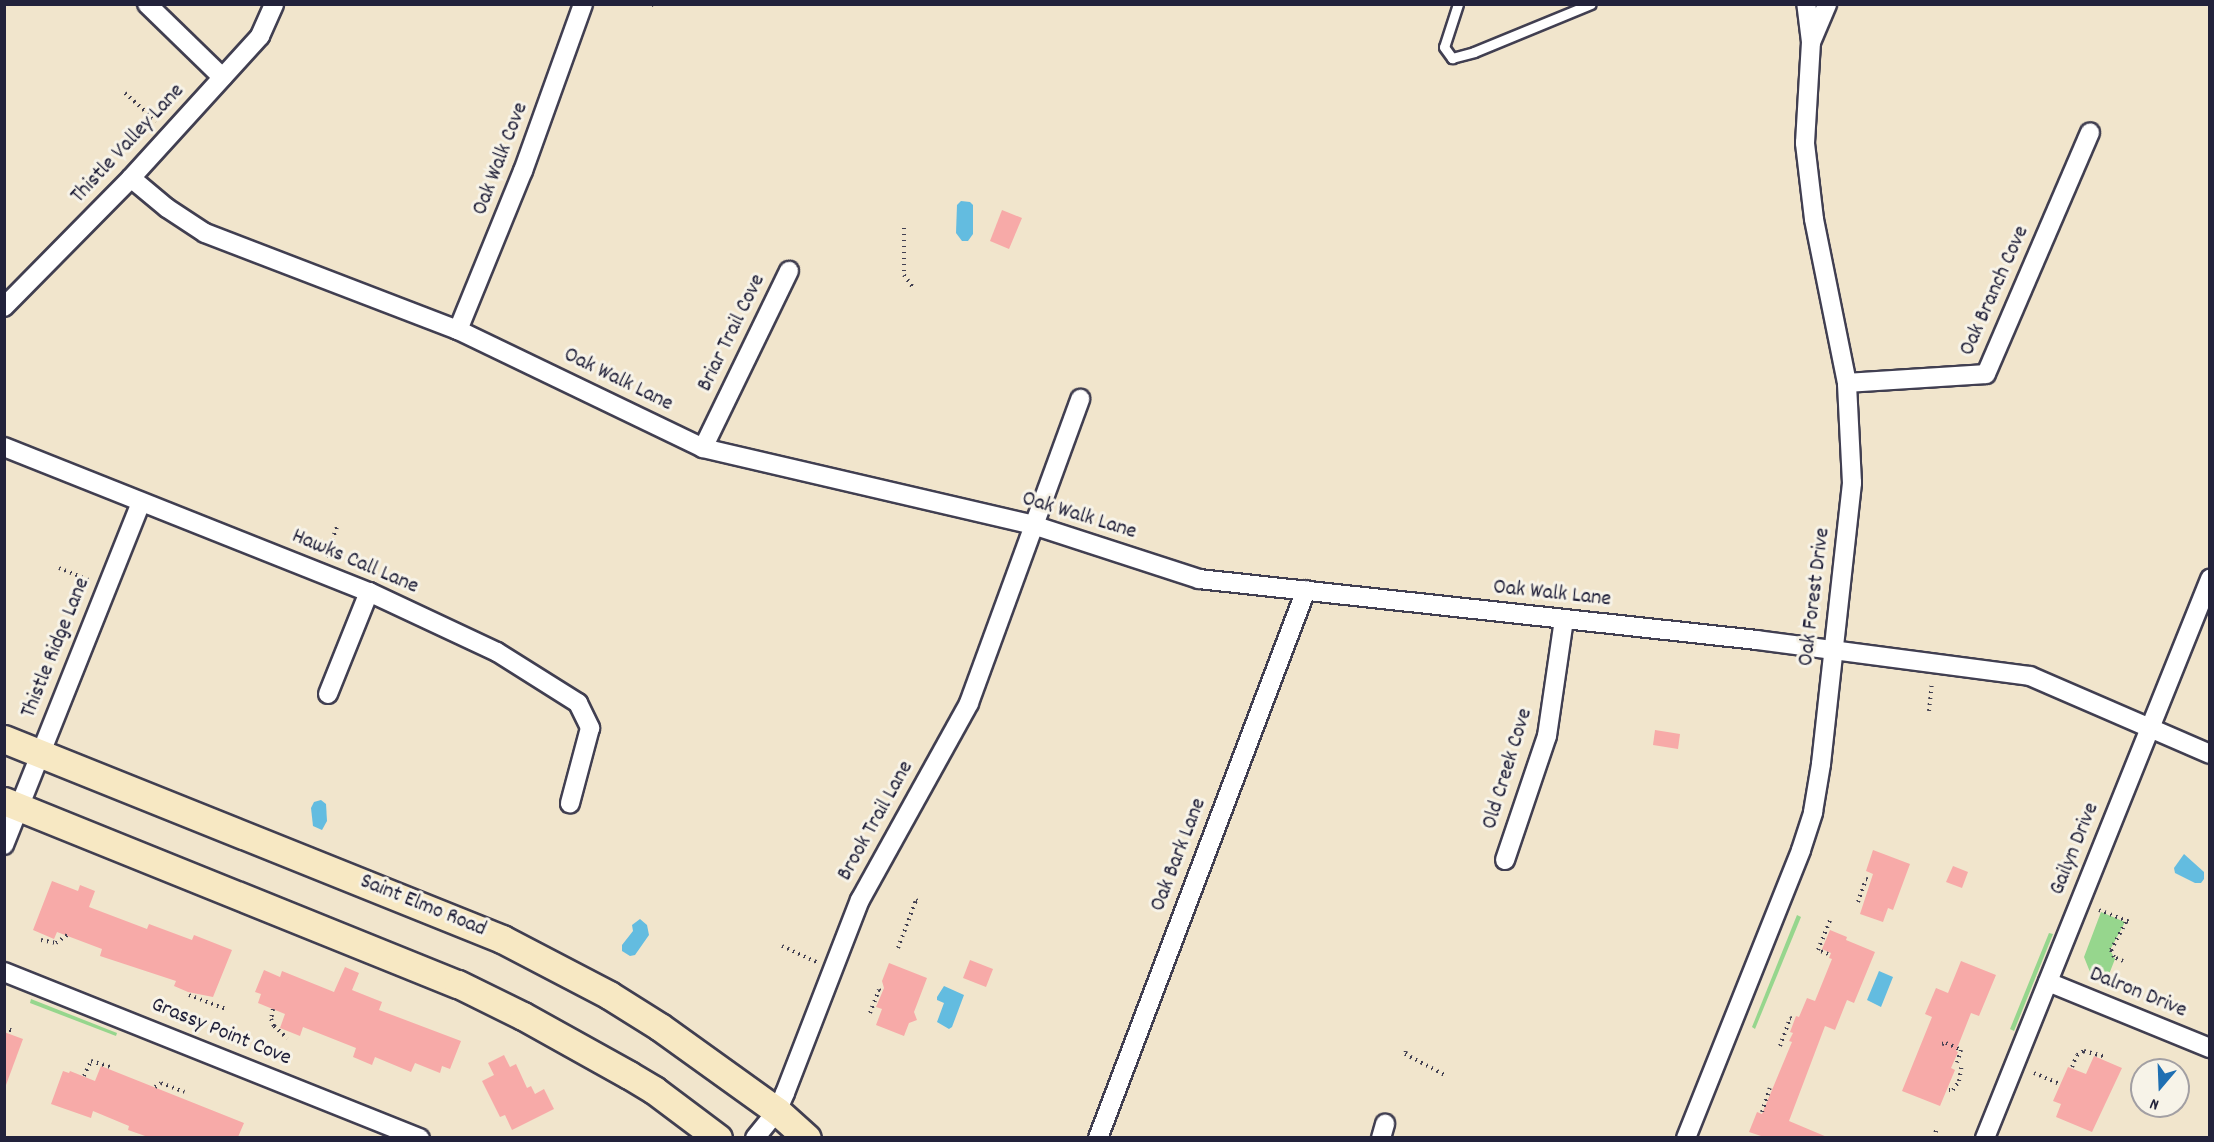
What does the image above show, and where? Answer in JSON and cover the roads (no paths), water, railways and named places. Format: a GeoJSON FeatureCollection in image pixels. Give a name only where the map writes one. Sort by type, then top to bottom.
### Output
{"type":"FeatureCollection","features":[{"type":"Feature","properties":{"kind":"main road","name":"Saint Elmo Road"},"geometry":{"type":"LineString","coordinates":[[4,739],[502,939],[599,989],[652,1021],[777,1111],[807,1137]]}},
{"type":"Feature","properties":{"kind":"main road"},"geometry":{"type":"LineString","coordinates":[[12,804],[458,984],[523,1016],[638,1080],[718,1137]]}},
{"type":"Feature","properties":{"kind":"street"},"geometry":{"type":"LineString","coordinates":[[147,4],[222,77]]}},
{"type":"Feature","properties":{"kind":"street","name":"Thistle Valley Lane"},"geometry":{"type":"LineString","coordinates":[[4,307],[131,178],[260,36],[274,4]]}},
{"type":"Feature","properties":{"kind":"street","name":"Oak Walk Cove"},"geometry":{"type":"LineString","coordinates":[[458,330],[523,171],[576,30],[583,4]]}},
{"type":"Feature","properties":{"kind":"street","name":"Oak Forest Drive"},"geometry":{"type":"LineString","coordinates":[[1686,1137],[1807,834],[1821,764],[1852,483],[1847,382],[1814,219],[1805,143],[1811,42],[1806,4]]}},
{"type":"Feature","properties":{"kind":"street","name":"Oak Forest Drive"},"geometry":{"type":"LineString","coordinates":[[1811,42],[1827,4]]}},
{"type":"Feature","properties":{"kind":"street","name":"Oak Branch Cove"},"geometry":{"type":"LineString","coordinates":[[1847,382],[1986,374],[2090,132]]}},
{"type":"Feature","properties":{"kind":"street","name":"Oak Walk Lane"},"geometry":{"type":"LineString","coordinates":[[131,178],[167,208],[205,233],[458,330],[703,448],[1034,525],[1199,579],[1832,649],[2030,676],[2071,696],[2210,754]]}},
{"type":"Feature","properties":{"kind":"street","name":"Briar Trail Cove"},"geometry":{"type":"LineString","coordinates":[[703,448],[789,271]]}},
{"type":"Feature","properties":{"kind":"street","name":"Brook Trail Lane"},"geometry":{"type":"LineString","coordinates":[[755,1137],[777,1111],[860,900],[969,703],[1080,399]]}},
{"type":"Feature","properties":{"kind":"street","name":"Hawks Call Lane"},"geometry":{"type":"LineString","coordinates":[[4,447],[369,592],[497,652],[578,703],[590,728],[570,803]]}},
{"type":"Feature","properties":{"kind":"street","name":"Thistle Ridge Lane"},"geometry":{"type":"LineString","coordinates":[[4,845],[12,804],[41,753],[141,502]]}},
{"type":"Feature","properties":{"kind":"street","name":"Gailyn Drive"},"geometry":{"type":"LineString","coordinates":[[1985,1137],[2210,579]]}},
{"type":"Feature","properties":{"kind":"street","name":"Oak Bark Lane"},"geometry":{"type":"LineString","coordinates":[[1098,1137],[1306,590]]}},
{"type":"Feature","properties":{"kind":"street"},"geometry":{"type":"LineString","coordinates":[[328,694],[369,592]]}},
{"type":"Feature","properties":{"kind":"street","name":"Old Creek Cove"},"geometry":{"type":"LineString","coordinates":[[1505,860],[1547,736],[1564,620]]}},
{"type":"Feature","properties":{"kind":"street","name":"Grassy Point Cove"},"geometry":{"type":"LineString","coordinates":[[4,972],[420,1137]]}},
{"type":"Feature","properties":{"kind":"street","name":"Dalron Drive"},"geometry":{"type":"LineString","coordinates":[[2048,982],[2210,1048]]}},
{"type":"Feature","properties":{"kind":"lane"},"geometry":{"type":"LineString","coordinates":[[1458,4],[1444,47],[1452,58],[1474,52],[1591,4]]}},
{"type":"Feature","properties":{"kind":"water"},"geometry":{"type":"Polygon","coordinates":[[[961,201],[970,202],[973,205],[973,234],[968,241],[962,241],[956,233],[957,205],[961,201]]]}},
{"type":"Feature","properties":{"kind":"water"},"geometry":{"type":"Polygon","coordinates":[[[321,800],[326,804],[327,821],[322,830],[313,826],[311,808],[314,802],[321,800]]]}},
{"type":"Feature","properties":{"kind":"water"},"geometry":{"type":"Polygon","coordinates":[[[2184,854],[2204,872],[2204,879],[2201,883],[2195,883],[2175,873],[2174,868],[2184,854]]]}},
{"type":"Feature","properties":{"kind":"water"},"geometry":{"type":"Polygon","coordinates":[[[640,919],[647,925],[649,935],[635,955],[630,956],[622,951],[622,945],[633,931],[632,925],[640,919]]]}},
{"type":"Feature","properties":{"kind":"water"},"geometry":{"type":"Polygon","coordinates":[[[1879,971],[1893,977],[1881,1007],[1867,1000],[1879,971]]]}},
{"type":"Feature","properties":{"kind":"water"},"geometry":{"type":"Polygon","coordinates":[[[944,986],[964,995],[952,1027],[949,1029],[937,1022],[944,1003],[937,1000],[937,997],[944,986]]]}}]}
